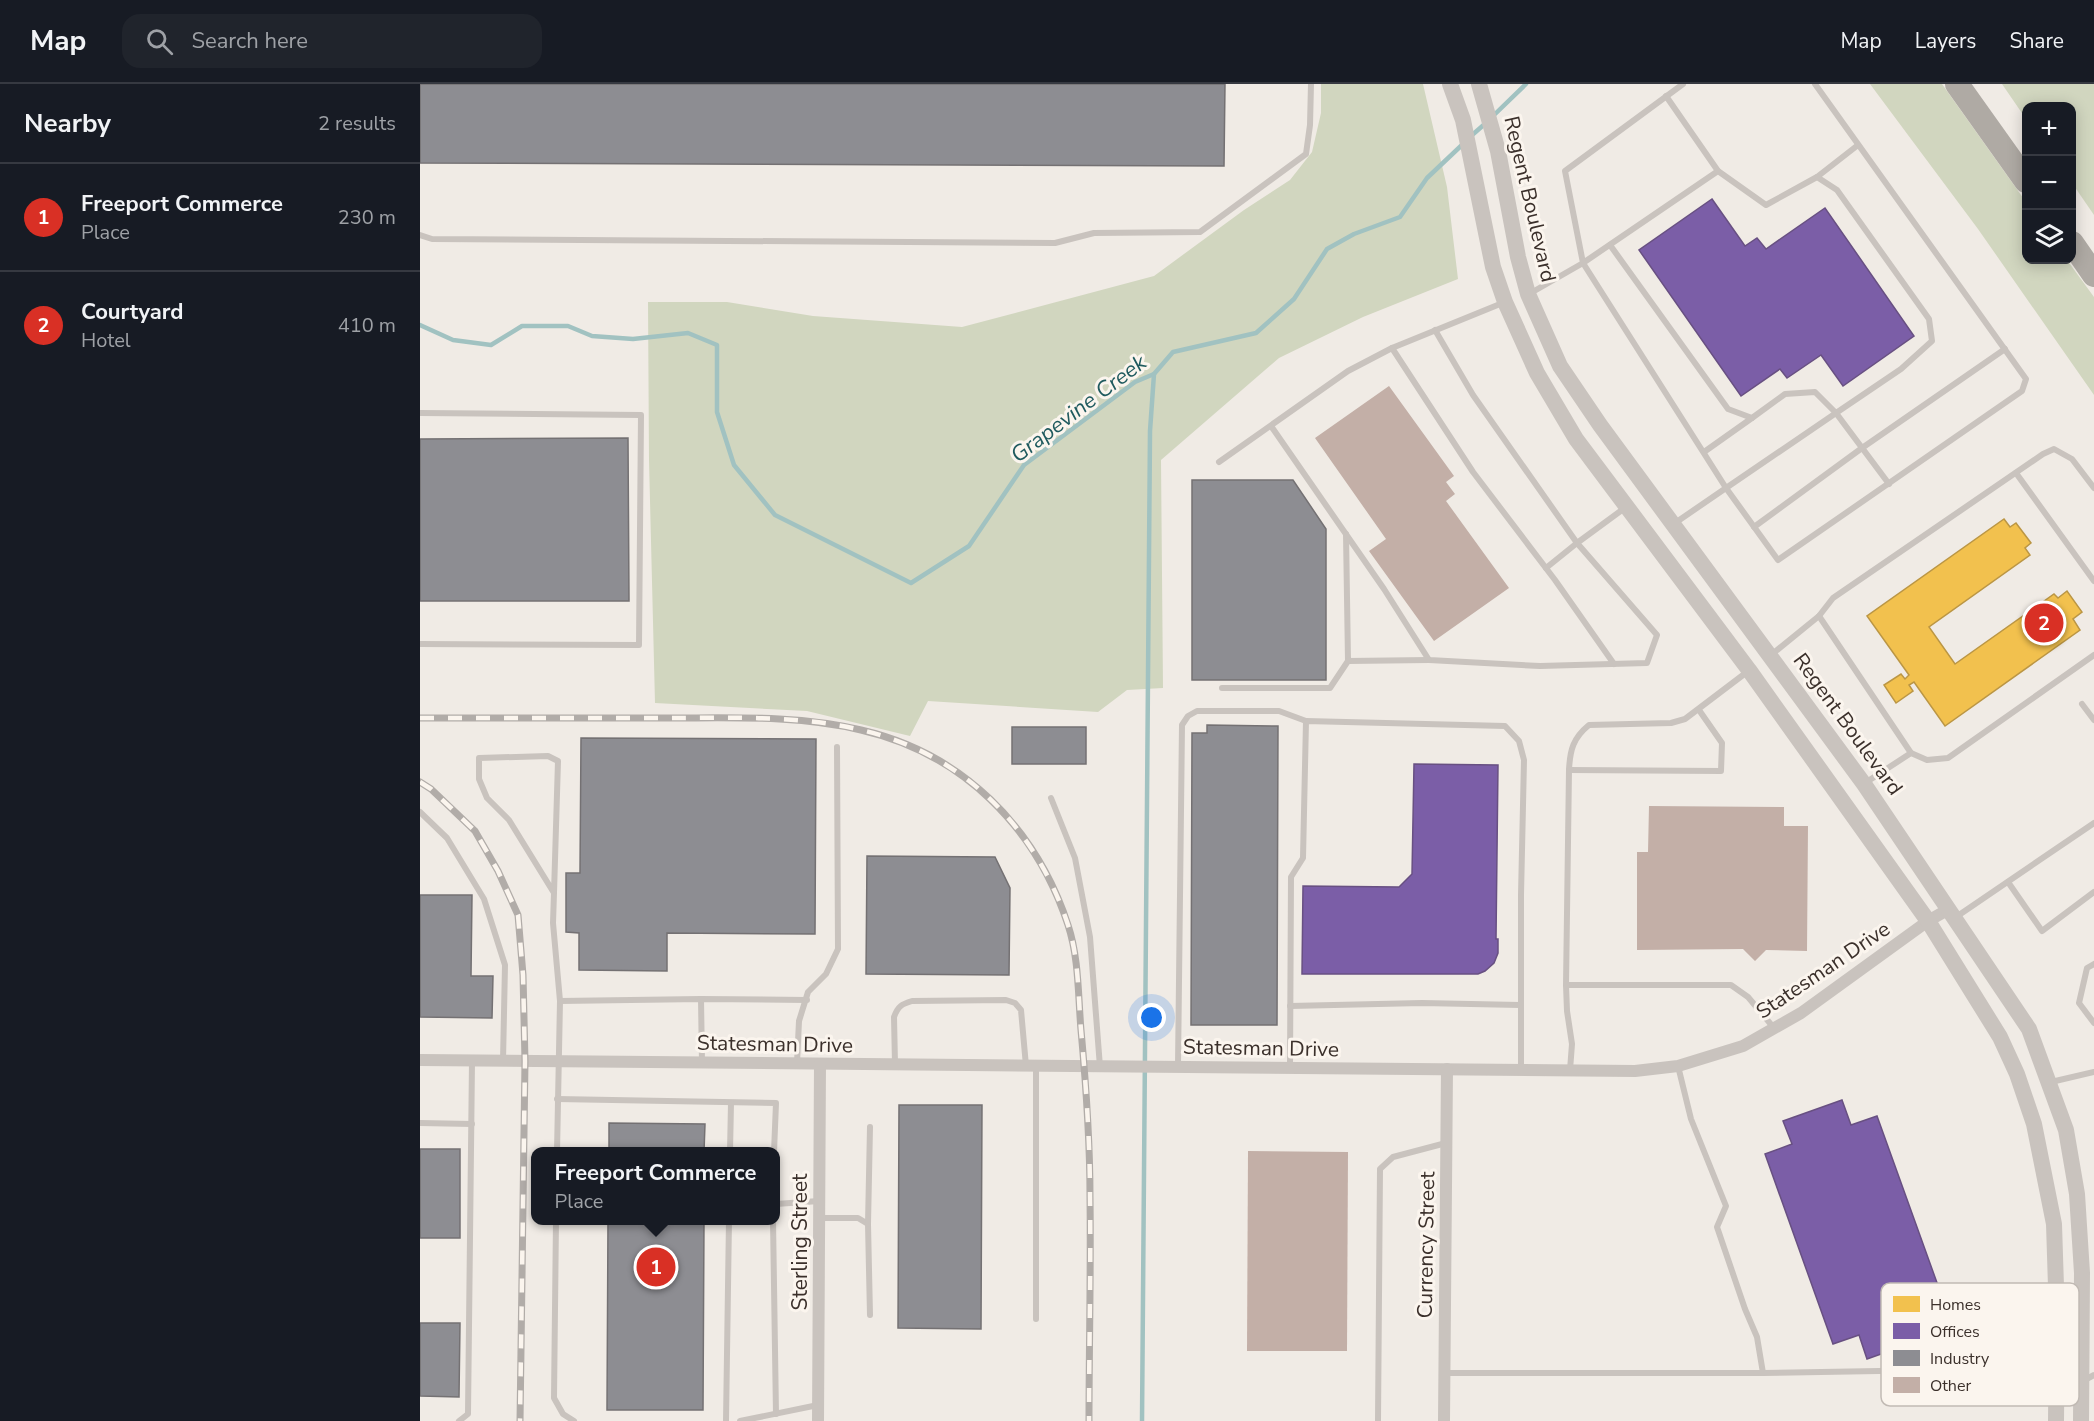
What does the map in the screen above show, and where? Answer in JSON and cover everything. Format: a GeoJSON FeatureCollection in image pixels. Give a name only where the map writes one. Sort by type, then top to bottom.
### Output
{"type":"FeatureCollection","features":[{"type":"Feature","properties":{"kind":"highway"},"geometry":{"type":"LineString","coordinates":[[1957,84],[2022,175]]}},
{"type":"Feature","properties":{"kind":"highway"},"geometry":{"type":"LineString","coordinates":[[2076,249],[2094,275]]}},
{"type":"Feature","properties":{"kind":"street"},"geometry":{"type":"LineString","coordinates":[[1450,84],[1463,120],[1493,267],[1505,302],[1537,373],[1576,440],[1749,670],[1928,921],[2000,1036],[2017,1074],[2034,1124],[2054,1224],[2056,1283]]}},
{"type":"Feature","properties":{"kind":"street","name":"Regent Boulevard"},"geometry":{"type":"LineString","coordinates":[[1479,84],[1498,151],[1518,257],[1528,294],[1560,366],[1600,425],[1864,784],[2029,1029],[2066,1130],[2077,1194],[2082,1273],[2082,1363],[2088,1379],[2081,1421]]}},
{"type":"Feature","properties":{"kind":"street"},"geometry":{"type":"LineString","coordinates":[[1749,670],[1770,655]]}},
{"type":"Feature","properties":{"kind":"street","name":"Statesman Drive"},"geometry":{"type":"LineString","coordinates":[[420,1060],[1635,1071],[1678,1066],[1743,1046],[1802,1013],[1928,921],[1952,913]]}},
{"type":"Feature","properties":{"kind":"street","name":"Sterling Street"},"geometry":{"type":"LineString","coordinates":[[818,1421],[820,1064]]}},
{"type":"Feature","properties":{"kind":"street","name":"Currency Street"},"geometry":{"type":"LineString","coordinates":[[1444,1421],[1447,1070]]}},
{"type":"Feature","properties":{"kind":"lane"},"geometry":{"type":"LineString","coordinates":[[420,235],[432,239],[1055,243],[1094,233],[1200,232],[1306,154],[1310,124],[1311,84]]}},
{"type":"Feature","properties":{"kind":"lane"},"geometry":{"type":"LineString","coordinates":[[1683,84],[1565,171],[1582,263],[1726,488],[1778,560],[2022,391],[2026,379],[1815,84]]}},
{"type":"Feature","properties":{"kind":"lane"},"geometry":{"type":"LineString","coordinates":[[1666,96],[1718,171],[1766,205],[1817,177],[1858,144]]}},
{"type":"Feature","properties":{"kind":"lane"},"geometry":{"type":"LineString","coordinates":[[1528,294],[1610,245],[1718,171]]}},
{"type":"Feature","properties":{"kind":"lane"},"geometry":{"type":"LineString","coordinates":[[1673,524],[1901,369],[1932,341],[1929,319],[1837,190],[1817,177]]}},
{"type":"Feature","properties":{"kind":"lane"},"geometry":{"type":"LineString","coordinates":[[1610,245],[1728,409],[1752,418]]}},
{"type":"Feature","properties":{"kind":"lane"},"geometry":{"type":"LineString","coordinates":[[1219,462],[1348,371],[1392,348],[1505,302]]}},
{"type":"Feature","properties":{"kind":"lane"},"geometry":{"type":"LineString","coordinates":[[1348,661],[1429,660],[1540,666],[1647,663],[1656,635],[1577,543],[1473,395],[1435,330]]}},
{"type":"Feature","properties":{"kind":"lane"},"geometry":{"type":"LineString","coordinates":[[1392,348],[1473,472],[1546,568],[1614,664]]}},
{"type":"Feature","properties":{"kind":"lane"},"geometry":{"type":"LineString","coordinates":[[1754,527],[1862,448],[2005,349]]}},
{"type":"Feature","properties":{"kind":"lane"},"geometry":{"type":"LineString","coordinates":[[1704,452],[1785,394],[1815,392],[1836,413],[1889,484]]}},
{"type":"Feature","properties":{"kind":"lane"},"geometry":{"type":"LineString","coordinates":[[420,413],[641,415],[639,645],[420,644]]}},
{"type":"Feature","properties":{"kind":"lane"},"geometry":{"type":"LineString","coordinates":[[1271,426],[1384,589],[1429,660]]}},
{"type":"Feature","properties":{"kind":"lane"},"geometry":{"type":"LineString","coordinates":[[1770,655],[1819,616],[1833,598],[2043,454],[2054,449],[2072,459],[2094,488]]}},
{"type":"Feature","properties":{"kind":"lane"},"geometry":{"type":"LineString","coordinates":[[2016,473],[2094,581]]}},
{"type":"Feature","properties":{"kind":"lane"},"geometry":{"type":"LineString","coordinates":[[1546,568],[1626,507]]}},
{"type":"Feature","properties":{"kind":"lane"},"geometry":{"type":"LineString","coordinates":[[1222,688],[1330,688],[1348,661],[1346,534]]}},
{"type":"Feature","properties":{"kind":"lane"},"geometry":{"type":"LineString","coordinates":[[1819,616],[1911,753],[1927,760],[1948,758],[2094,655]]}},
{"type":"Feature","properties":{"kind":"lane"},"geometry":{"type":"LineString","coordinates":[[1570,1071],[1572,1044],[1566,985],[1569,770],[1573,743],[1579,733],[1589,725],[1671,723],[1684,719],[1699,710],[1749,670]]}},
{"type":"Feature","properties":{"kind":"lane"},"geometry":{"type":"LineString","coordinates":[[2082,704],[2094,720]]}},
{"type":"Feature","properties":{"kind":"lane"},"geometry":{"type":"LineString","coordinates":[[1569,770],[1721,771],[1722,743],[1699,710]]}},
{"type":"Feature","properties":{"kind":"lane"},"geometry":{"type":"LineString","coordinates":[[1178,1067],[1182,725],[1188,716],[1197,711],[1279,711],[1306,721],[1505,726],[1519,741],[1524,760],[1521,1070]]}},
{"type":"Feature","properties":{"kind":"lane"},"geometry":{"type":"LineString","coordinates":[[1290,1068],[1291,877],[1303,858],[1306,721]]}},
{"type":"Feature","properties":{"kind":"lane"},"geometry":{"type":"LineString","coordinates":[[797,1064],[799,1021],[808,992],[826,974],[838,949],[837,747]]}},
{"type":"Feature","properties":{"kind":"lane"},"geometry":{"type":"LineString","coordinates":[[1864,784],[1911,753]]}},
{"type":"Feature","properties":{"kind":"lane"},"geometry":{"type":"LineString","coordinates":[[554,893],[509,820],[487,798],[479,779],[479,758],[548,756],[558,761],[554,893],[553,923],[560,1001],[557,1147]]}},
{"type":"Feature","properties":{"kind":"lane"},"geometry":{"type":"LineString","coordinates":[[1051,798],[1075,858],[1090,937],[1105,1066]]}},
{"type":"Feature","properties":{"kind":"lane"},"geometry":{"type":"LineString","coordinates":[[420,812],[447,838],[484,899],[505,965],[503,1061]]}},
{"type":"Feature","properties":{"kind":"lane"},"geometry":{"type":"LineString","coordinates":[[1952,913],[2008,882],[2094,823]]}},
{"type":"Feature","properties":{"kind":"lane"},"geometry":{"type":"LineString","coordinates":[[2008,882],[2042,931],[2094,892]]}},
{"type":"Feature","properties":{"kind":"lane"},"geometry":{"type":"LineString","coordinates":[[2094,964],[2087,969],[2079,1002],[2094,1023]]}},
{"type":"Feature","properties":{"kind":"lane"},"geometry":{"type":"LineString","coordinates":[[1566,985],[1731,985],[1748,997],[1774,1029]]}},
{"type":"Feature","properties":{"kind":"lane"},"geometry":{"type":"LineString","coordinates":[[701,999],[702,1063]]}},
{"type":"Feature","properties":{"kind":"lane"},"geometry":{"type":"LineString","coordinates":[[560,1001],[807,1000]]}},
{"type":"Feature","properties":{"kind":"lane"},"geometry":{"type":"LineString","coordinates":[[895,1065],[894,1017],[902,1004],[912,1001],[998,1000],[1015,1003],[1021,1010],[1031,1066],[1036,1319]]}},
{"type":"Feature","properties":{"kind":"lane"},"geometry":{"type":"LineString","coordinates":[[1290,1006],[1422,1003],[1520,1005]]}},
{"type":"Feature","properties":{"kind":"lane"},"geometry":{"type":"LineString","coordinates":[[459,1421],[468,1414],[472,1061]]}},
{"type":"Feature","properties":{"kind":"lane"},"geometry":{"type":"LineString","coordinates":[[1678,1066],[1691,1119],[1726,1206],[1717,1227],[1757,1337],[1763,1373]]}},
{"type":"Feature","properties":{"kind":"lane"},"geometry":{"type":"LineString","coordinates":[[2050,1083],[2094,1072]]}},
{"type":"Feature","properties":{"kind":"lane"},"geometry":{"type":"LineString","coordinates":[[557,1099],[776,1104],[774,1147]]}},
{"type":"Feature","properties":{"kind":"lane"},"geometry":{"type":"LineString","coordinates":[[730,1147],[731,1103]]}},
{"type":"Feature","properties":{"kind":"lane"},"geometry":{"type":"LineString","coordinates":[[420,1123],[472,1124]]}},
{"type":"Feature","properties":{"kind":"lane"},"geometry":{"type":"LineString","coordinates":[[870,1127],[868,1224],[870,1315]]}},
{"type":"Feature","properties":{"kind":"lane"},"geometry":{"type":"LineString","coordinates":[[1378,1421],[1380,1169],[1393,1157],[1446,1143]]}},
{"type":"Feature","properties":{"kind":"lane"},"geometry":{"type":"LineString","coordinates":[[780,1204],[819,1201]]}},
{"type":"Feature","properties":{"kind":"lane"},"geometry":{"type":"LineString","coordinates":[[819,1218],[858,1218],[868,1224]]}},
{"type":"Feature","properties":{"kind":"lane"},"geometry":{"type":"LineString","coordinates":[[556,1225],[554,1398],[563,1414],[574,1421]]}},
{"type":"Feature","properties":{"kind":"lane"},"geometry":{"type":"LineString","coordinates":[[726,1421],[729,1225]]}},
{"type":"Feature","properties":{"kind":"lane"},"geometry":{"type":"LineString","coordinates":[[773,1225],[776,1414]]}},
{"type":"Feature","properties":{"kind":"lane"},"geometry":{"type":"LineString","coordinates":[[1444,1373],[1881,1371]]}},
{"type":"Feature","properties":{"kind":"lane"},"geometry":{"type":"LineString","coordinates":[[740,1421],[819,1405]]}},
{"type":"Feature","properties":{"kind":"green space"},"geometry":{"type":"Polygon","coordinates":[[[1321,84],[1423,84],[1447,187],[1458,279],[1363,317],[1279,358],[1161,460],[1163,688],[1127,690],[1098,712],[928,701],[910,736],[807,711],[655,703],[648,302],[727,302],[813,316],[962,327],[1154,276],[1244,210],[1290,180],[1312,152],[1321,113],[1321,84]]]}},
{"type":"Feature","properties":{"kind":"green space"},"geometry":{"type":"Polygon","coordinates":[[[1870,84],[1942,84],[2022,196],[2022,264],[2070,264],[2094,297],[2094,395],[1978,229],[1870,84]]]}},
{"type":"Feature","properties":{"kind":"green space"},"geometry":{"type":"Polygon","coordinates":[[[2002,84],[2094,84],[2094,215],[2076,189],[2076,102],[2022,102],[2022,113],[2002,84]]]}},
{"type":"Feature","properties":{"kind":"building: Homes"},"geometry":{"type":"Polygon","coordinates":[[[2004,519],[2010,527],[2016,523],[2031,543],[2025,548],[2030,555],[1929,627],[1955,664],[2054,594],[2058,598],[2067,591],[2082,612],[2073,619],[2080,630],[1945,726],[1914,682],[1909,685],[1913,691],[1896,703],[1884,685],[1901,674],[1905,679],[1909,675],[1867,616],[2004,519]]]}},
{"type":"Feature","properties":{"kind":"building: Offices"},"geometry":{"type":"Polygon","coordinates":[[[1712,199],[1745,246],[1757,238],[1766,249],[1825,208],[1914,336],[1843,386],[1821,355],[1787,378],[1780,369],[1741,396],[1639,250],[1712,199]]]}},
{"type":"Feature","properties":{"kind":"building: Offices"},"geometry":{"type":"Polygon","coordinates":[[[1414,764],[1498,765],[1496,939],[1498,939],[1498,953],[1494,963],[1478,974],[1302,974],[1303,886],[1399,887],[1412,874],[1414,764]]]}},
{"type":"Feature","properties":{"kind":"building: Offices"},"geometry":{"type":"Polygon","coordinates":[[[1842,1100],[1851,1125],[1877,1116],[1937,1283],[1881,1283],[1881,1354],[1867,1359],[1859,1335],[1833,1344],[1765,1154],[1792,1144],[1783,1121],[1842,1100]]]}},
{"type":"Feature","properties":{"kind":"building: Industry"},"geometry":{"type":"Polygon","coordinates":[[[420,84],[1225,84],[1224,166],[420,163],[420,84]]]}},
{"type":"Feature","properties":{"kind":"building: Industry"},"geometry":{"type":"Polygon","coordinates":[[[628,438],[629,601],[420,601],[420,439],[628,438]]]}},
{"type":"Feature","properties":{"kind":"building: Industry"},"geometry":{"type":"Polygon","coordinates":[[[1192,480],[1293,480],[1326,529],[1326,680],[1192,680],[1192,480]]]}},
{"type":"Feature","properties":{"kind":"building: Industry"},"geometry":{"type":"Polygon","coordinates":[[[1207,725],[1278,726],[1277,1025],[1191,1025],[1192,733],[1207,733],[1207,725]]]}},
{"type":"Feature","properties":{"kind":"building: Industry"},"geometry":{"type":"Polygon","coordinates":[[[1012,727],[1086,727],[1086,764],[1012,764],[1012,727]]]}},
{"type":"Feature","properties":{"kind":"building: Industry"},"geometry":{"type":"Polygon","coordinates":[[[581,738],[816,739],[815,934],[667,933],[667,971],[579,970],[579,933],[566,932],[566,873],[580,873],[581,738]]]}},
{"type":"Feature","properties":{"kind":"building: Industry"},"geometry":{"type":"Polygon","coordinates":[[[867,856],[995,857],[1010,888],[1009,975],[866,974],[867,856]]]}},
{"type":"Feature","properties":{"kind":"building: Industry"},"geometry":{"type":"Polygon","coordinates":[[[420,895],[472,895],[471,976],[493,976],[492,1018],[420,1017],[420,895]]]}},
{"type":"Feature","properties":{"kind":"building: Industry"},"geometry":{"type":"Polygon","coordinates":[[[899,1105],[982,1105],[981,1329],[898,1328],[899,1105]]]}},
{"type":"Feature","properties":{"kind":"building: Industry"},"geometry":{"type":"Polygon","coordinates":[[[609,1123],[705,1124],[704,1147],[609,1147],[609,1123]]]}},
{"type":"Feature","properties":{"kind":"building: Industry"},"geometry":{"type":"Polygon","coordinates":[[[420,1149],[460,1149],[460,1238],[420,1238],[420,1149]]]}},
{"type":"Feature","properties":{"kind":"building: Industry"},"geometry":{"type":"Polygon","coordinates":[[[608,1225],[704,1225],[703,1410],[607,1410],[608,1225]]]}},
{"type":"Feature","properties":{"kind":"building: Industry"},"geometry":{"type":"Polygon","coordinates":[[[420,1323],[460,1323],[459,1397],[420,1396],[420,1323]]]}},
{"type":"Feature","properties":{"kind":"building: Other"},"geometry":{"type":"Polygon","coordinates":[[[1389,386],[1454,476],[1446,482],[1455,494],[1446,501],[1509,588],[1434,641],[1369,551],[1386,539],[1315,438],[1389,386]]]}},
{"type":"Feature","properties":{"kind":"building: Other"},"geometry":{"type":"Polygon","coordinates":[[[1649,806],[1784,807],[1784,826],[1808,826],[1807,951],[1766,950],[1755,961],[1743,949],[1637,950],[1637,852],[1648,852],[1649,806]]]}},
{"type":"Feature","properties":{"kind":"building: Other"},"geometry":{"type":"Polygon","coordinates":[[[1248,1151],[1348,1152],[1347,1351],[1247,1351],[1248,1151]]]}},
{"type":"Feature","properties":{"kind":"waterway","name":"Grapevine Creek"},"geometry":{"type":"LineString","coordinates":[[1493,116],[1526,84]]}},
{"type":"Feature","properties":{"kind":"waterway","name":"Grapevine Creek"},"geometry":{"type":"LineString","coordinates":[[1471,136],[1487,122]]}},
{"type":"Feature","properties":{"kind":"waterway","name":"Grapevine Creek"},"geometry":{"type":"LineString","coordinates":[[420,325],[453,340],[491,345],[522,326],[568,326],[592,336],[633,339],[688,333],[717,345],[717,412],[734,465],[775,515],[911,583],[969,546],[1024,465],[1135,382],[1154,374],[1173,352],[1256,333],[1294,299],[1327,249],[1354,234],[1400,217],[1427,178],[1463,144]]}},
{"type":"Feature","properties":{"kind":"waterway"},"geometry":{"type":"LineString","coordinates":[[1142,1421],[1150,431],[1154,374]]}},
{"type":"Feature","properties":{"kind":"railway"},"geometry":{"type":"LineString","coordinates":[[420,718],[741,718],[838,725],[898,741],[931,756],[962,776],[990,799],[1015,826],[1036,856],[1054,889],[1068,925],[1074,950],[1085,1071],[1089,1155],[1089,1421]]}},
{"type":"Feature","properties":{"kind":"railway"},"geometry":{"type":"LineString","coordinates":[[420,782],[431,789],[475,831],[498,871],[518,915],[523,975],[525,1061],[520,1421]]}},
{"type":"Feature","properties":{"kind":"place","name":"Courtyard"},"geometry":{"type":"Point","coordinates":[2044,623]}},
{"type":"Feature","properties":{"kind":"place","name":"Freeport Commerce"},"geometry":{"type":"Point","coordinates":[656,1267]}}]}
